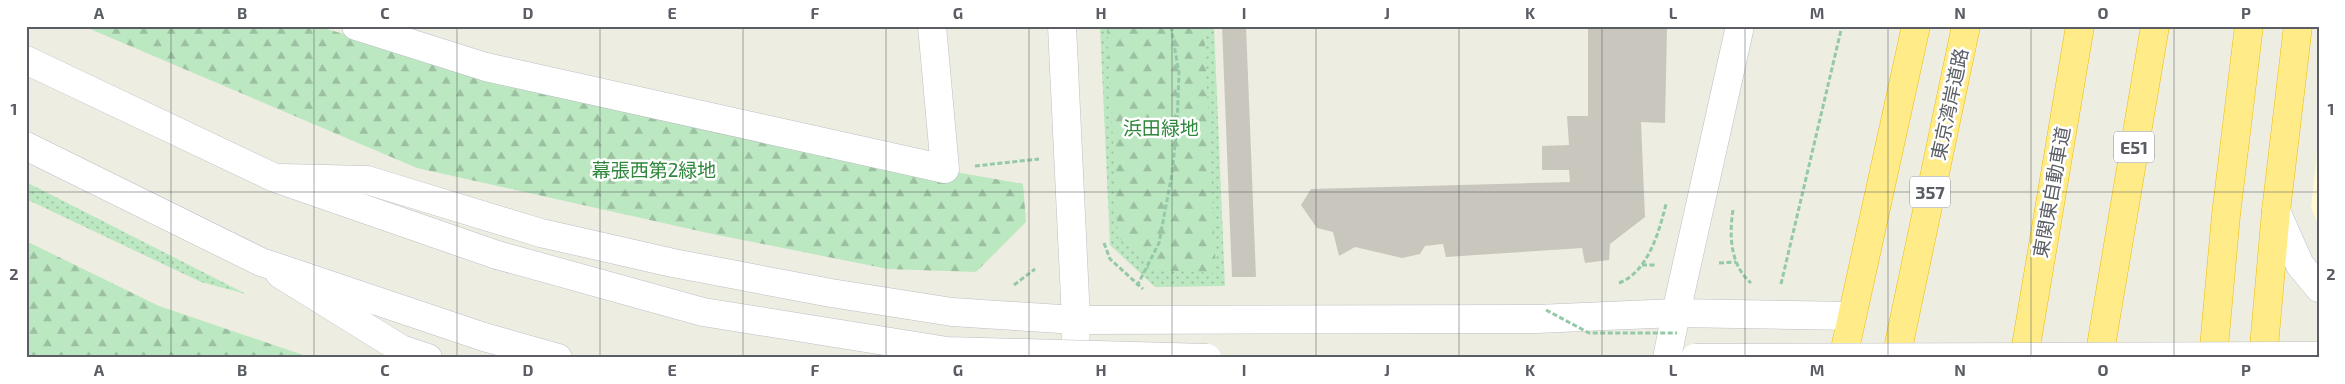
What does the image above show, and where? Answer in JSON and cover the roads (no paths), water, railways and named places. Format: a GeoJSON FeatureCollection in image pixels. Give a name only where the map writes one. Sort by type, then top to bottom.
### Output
{"type":"FeatureCollection","features":[{"type":"Feature","properties":{"kind":"highway"},"geometry":{"type":"LineString","coordinates":[[1843,358],[1916,26]]}},
{"type":"Feature","properties":{"kind":"highway","name":"東京湾岸道路"},"geometry":{"type":"LineString","coordinates":[[1896,358],[1966,26]]}},
{"type":"Feature","properties":{"kind":"highway","name":"東関東自動車道"},"geometry":{"type":"LineString","coordinates":[[2024,358],[2080,26]]}},
{"type":"Feature","properties":{"kind":"highway","name":"E51"},"geometry":{"type":"LineString","coordinates":[[2099,358],[2155,26]]}},
{"type":"Feature","properties":{"kind":"highway"},"geometry":{"type":"LineString","coordinates":[[2213,358],[2226,215],[2249,26]]}},
{"type":"Feature","properties":{"kind":"highway"},"geometry":{"type":"LineString","coordinates":[[2263,358],[2276,211],[2298,26]]}},
{"type":"Feature","properties":{"kind":"street"},"geometry":{"type":"LineString","coordinates":[[356,26],[486,67],[945,169],[932,26]]}},
{"type":"Feature","properties":{"kind":"street"},"geometry":{"type":"LineString","coordinates":[[1062,26],[1076,320],[1076,358]]}},
{"type":"Feature","properties":{"kind":"street"},"geometry":{"type":"LineString","coordinates":[[1667,358],[1740,26]]}},
{"type":"Feature","properties":{"kind":"street"},"geometry":{"type":"LineString","coordinates":[[26,60],[275,178],[497,255],[703,312],[947,350],[1207,358]]}},
{"type":"Feature","properties":{"kind":"street"},"geometry":{"type":"LineString","coordinates":[[26,146],[261,262],[401,349],[428,358]]}},
{"type":"Feature","properties":{"kind":"street"},"geometry":{"type":"LineString","coordinates":[[275,178],[368,180],[541,233],[673,263],[831,293],[952,312],[1076,320],[1527,319],[1676,313],[1852,316]]}},
{"type":"Feature","properties":{"kind":"street"},"geometry":{"type":"LineString","coordinates":[[2276,211],[2300,265],[2319,288]]}},
{"type":"Feature","properties":{"kind":"street"},"geometry":{"type":"LineString","coordinates":[[261,262],[484,337],[558,358]]}},
{"type":"Feature","properties":{"kind":"street"},"geometry":{"type":"LineString","coordinates":[[1695,358],[2319,356]]}},
{"type":"Feature","properties":{"kind":"park label","name":"浜田緑地"},"geometry":{"type":"Point","coordinates":[1161,127]}},
{"type":"Feature","properties":{"kind":"park label","name":"幕張西第2緑地"},"geometry":{"type":"Point","coordinates":[654,169]}}]}
